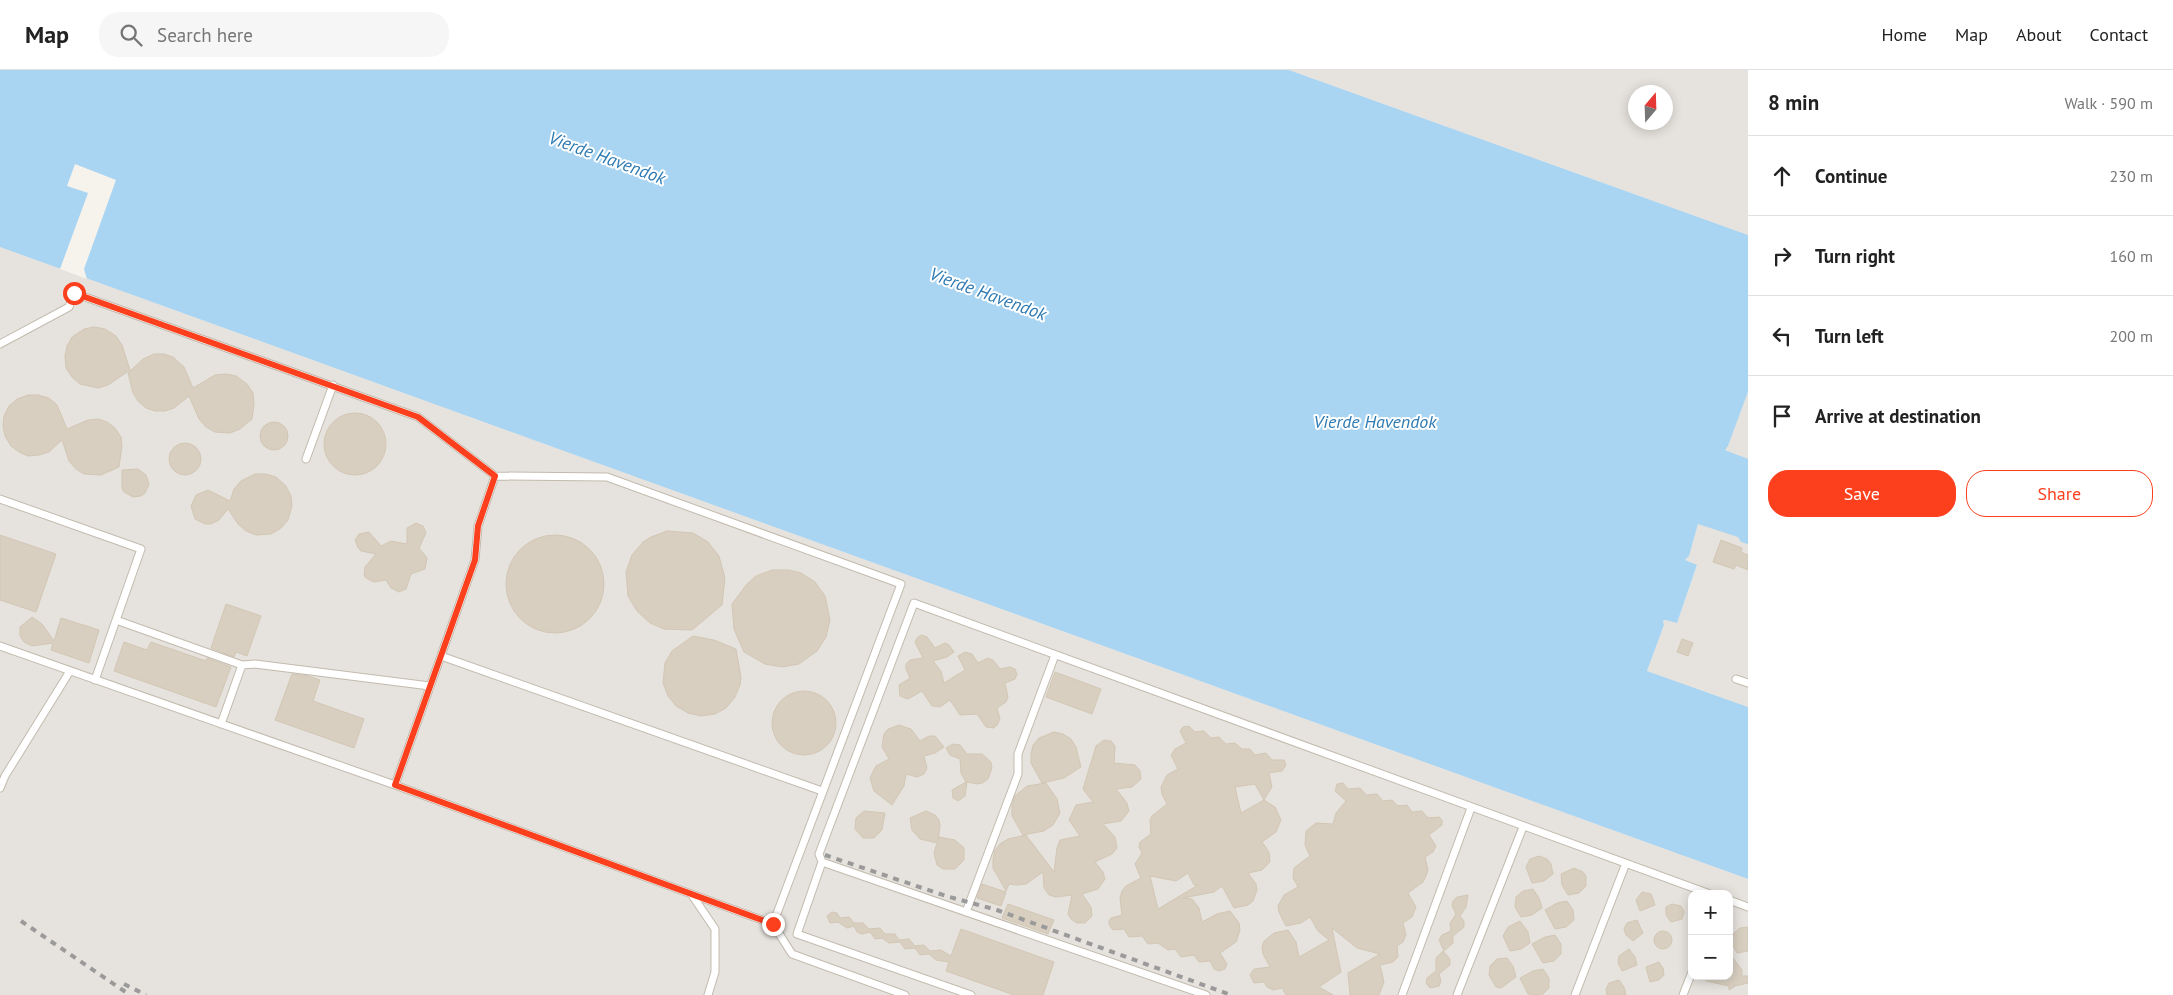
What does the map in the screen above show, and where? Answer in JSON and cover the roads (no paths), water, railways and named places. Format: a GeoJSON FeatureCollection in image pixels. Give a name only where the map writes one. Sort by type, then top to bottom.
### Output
{"type":"FeatureCollection","features":[{"type":"Feature","properties":{"kind":"lane"},"geometry":{"type":"LineString","coordinates":[[0,344],[69,307],[74,293],[418,417],[495,476],[607,477],[900,584],[773,924]]}},
{"type":"Feature","properties":{"kind":"lane"},"geometry":{"type":"LineString","coordinates":[[306,459],[333,385]]}},
{"type":"Feature","properties":{"kind":"lane"},"geometry":{"type":"LineString","coordinates":[[395,785],[475,560],[478,526],[495,476]]}},
{"type":"Feature","properties":{"kind":"lane"},"geometry":{"type":"LineString","coordinates":[[0,499],[141,549],[95,680]]}},
{"type":"Feature","properties":{"kind":"lane"},"geometry":{"type":"LineString","coordinates":[[971,995],[797,934],[822,862],[819,854],[914,603],[1699,890]]}},
{"type":"Feature","properties":{"kind":"lane"},"geometry":{"type":"LineString","coordinates":[[116,620],[242,665],[255,664],[430,686]]}},
{"type":"Feature","properties":{"kind":"lane"},"geometry":{"type":"LineString","coordinates":[[0,646],[395,785],[773,924],[792,954],[905,995]]}},
{"type":"Feature","properties":{"kind":"lane"},"geometry":{"type":"LineString","coordinates":[[966,912],[1018,774],[1018,754],[1054,655]]}},
{"type":"Feature","properties":{"kind":"lane"},"geometry":{"type":"LineString","coordinates":[[441,656],[822,791]]}},
{"type":"Feature","properties":{"kind":"lane"},"geometry":{"type":"LineString","coordinates":[[221,724],[242,665]]}},
{"type":"Feature","properties":{"kind":"lane"},"geometry":{"type":"LineString","coordinates":[[0,788],[2,776],[70,671]]}},
{"type":"Feature","properties":{"kind":"lane"},"geometry":{"type":"LineString","coordinates":[[1736,679],[1748,683]]}},
{"type":"Feature","properties":{"kind":"lane"},"geometry":{"type":"LineString","coordinates":[[1402,995],[1471,808]]}},
{"type":"Feature","properties":{"kind":"lane"},"geometry":{"type":"LineString","coordinates":[[1457,995],[1523,826]]}},
{"type":"Feature","properties":{"kind":"lane"},"geometry":{"type":"LineString","coordinates":[[822,862],[1206,995]]}},
{"type":"Feature","properties":{"kind":"lane"},"geometry":{"type":"LineString","coordinates":[[1575,995],[1626,863]]}},
{"type":"Feature","properties":{"kind":"lane"},"geometry":{"type":"LineString","coordinates":[[692,895],[715,929],[715,972],[708,995]]}},
{"type":"Feature","properties":{"kind":"lane"},"geometry":{"type":"LineString","coordinates":[[1733,901],[1748,907]]}},
{"type":"Feature","properties":{"kind":"lane"},"geometry":{"type":"LineString","coordinates":[[1683,995],[1689,980]]}},
{"type":"Feature","properties":{"kind":"water","name":"Vierde Havendok"},"geometry":{"type":"Polygon","coordinates":[[[0,70],[1289,70],[1748,235],[1748,392],[1725,450],[1748,459],[1748,544],[1741,542],[1738,537],[1698,524],[1689,556],[1685,560],[1697,565],[1677,623],[1663,621],[1664,625],[1647,671],[1748,707],[1748,879],[0,247],[0,70]]]}},
{"type":"Feature","properties":{"kind":"railway"},"geometry":{"type":"LineString","coordinates":[[825,855],[946,896],[997,910],[1231,995]]}},
{"type":"Feature","properties":{"kind":"railway"},"geometry":{"type":"LineString","coordinates":[[21,921],[130,995]]}},
{"type":"Feature","properties":{"kind":"railway"},"geometry":{"type":"LineString","coordinates":[[124,984],[146,995]]}}]}
